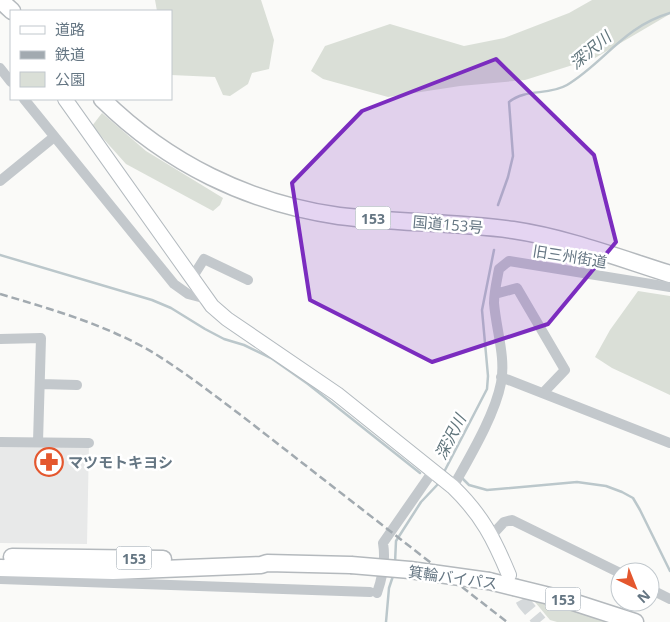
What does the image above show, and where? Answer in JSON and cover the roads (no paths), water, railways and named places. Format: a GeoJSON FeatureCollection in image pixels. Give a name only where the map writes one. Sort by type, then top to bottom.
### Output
{"type":"FeatureCollection","features":[{"type":"Feature","properties":{"kind":"highway"},"geometry":{"type":"LineString","coordinates":[[0,0],[11,10]]}},
{"type":"Feature","properties":{"kind":"highway","name":"国道153号"},"geometry":{"type":"LineString","coordinates":[[103,100],[145,138],[194,169],[243,192],[272,201],[340,216],[446,223],[550,237],[670,274]]}},
{"type":"Feature","properties":{"kind":"highway","name":"箕輪バイパス"},"geometry":{"type":"LineString","coordinates":[[0,557],[261,560],[267,563]]}},
{"type":"Feature","properties":{"kind":"highway","name":"箕輪バイパス"},"geometry":{"type":"LineString","coordinates":[[0,568],[113,571],[267,563],[351,565],[410,570],[489,581],[570,600],[635,622]]}},
{"type":"Feature","properties":{"kind":"main road"},"geometry":{"type":"LineString","coordinates":[[66,100],[206,299],[227,319],[350,404],[452,486],[468,501],[492,535],[509,574]]}},
{"type":"Feature","properties":{"kind":"street"},"geometry":{"type":"LineString","coordinates":[[0,68],[10,81]]}},
{"type":"Feature","properties":{"kind":"street"},"geometry":{"type":"LineString","coordinates":[[25,100],[174,284],[188,294],[206,299]]}},
{"type":"Feature","properties":{"kind":"street"},"geometry":{"type":"LineString","coordinates":[[0,180],[54,137]]}},
{"type":"Feature","properties":{"kind":"street"},"geometry":{"type":"LineString","coordinates":[[192,278],[204,259],[248,280]]}},
{"type":"Feature","properties":{"kind":"street","name":"旧三州街道"},"geometry":{"type":"LineString","coordinates":[[452,486],[476,446],[496,401],[502,363],[495,297],[499,269],[509,261],[670,287]]}},
{"type":"Feature","properties":{"kind":"street"},"geometry":{"type":"LineString","coordinates":[[495,297],[518,288],[565,370],[543,393]]}},
{"type":"Feature","properties":{"kind":"street"},"geometry":{"type":"LineString","coordinates":[[0,339],[41,338],[38,442]]}},
{"type":"Feature","properties":{"kind":"street"},"geometry":{"type":"LineString","coordinates":[[501,377],[670,443]]}},
{"type":"Feature","properties":{"kind":"street"},"geometry":{"type":"LineString","coordinates":[[41,384],[77,385]]}},
{"type":"Feature","properties":{"kind":"street"},"geometry":{"type":"LineString","coordinates":[[0,442],[89,443]]}},
{"type":"Feature","properties":{"kind":"street"},"geometry":{"type":"LineString","coordinates":[[0,579],[374,592],[383,574],[385,555],[383,543],[436,473]]}},
{"type":"Feature","properties":{"kind":"street"},"geometry":{"type":"LineString","coordinates":[[492,535],[504,522],[512,520],[610,568]]}},
{"type":"Feature","properties":{"kind":"waterway","name":"深沢川"},"geometry":{"type":"LineString","coordinates":[[498,205],[513,156],[509,102],[523,95],[552,90],[567,85],[593,66],[639,27],[670,13]]}},
{"type":"Feature","properties":{"kind":"waterway","name":"深沢川"},"geometry":{"type":"LineString","coordinates":[[443,474],[487,389],[488,376],[482,310],[494,250]]}},
{"type":"Feature","properties":{"kind":"waterway"},"geometry":{"type":"LineString","coordinates":[[0,255],[152,300],[171,308],[224,339],[244,345],[271,358],[308,384],[420,473]]}},
{"type":"Feature","properties":{"kind":"waterway"},"geometry":{"type":"LineString","coordinates":[[462,478],[469,485],[487,490],[577,482],[606,486],[622,492],[633,498],[670,571]]}},
{"type":"Feature","properties":{"kind":"waterway","name":"深沢川"},"geometry":{"type":"LineString","coordinates":[[395,563],[396,541],[421,502],[439,483]]}},
{"type":"Feature","properties":{"kind":"waterway","name":"深沢川"},"geometry":{"type":"LineString","coordinates":[[386,622],[389,588],[393,576]]}},
{"type":"Feature","properties":{"kind":"tunnel"},"geometry":{"type":"LineString","coordinates":[[512,581],[524,603],[540,622]]}},
{"type":"Feature","properties":{"kind":"railway"},"geometry":{"type":"LineString","coordinates":[[0,294],[101,327],[157,355],[242,416],[507,622]]}},
{"type":"Feature","properties":{"kind":"place","name":"マツモトキヨシ"},"geometry":{"type":"Point","coordinates":[49,462]}}]}
